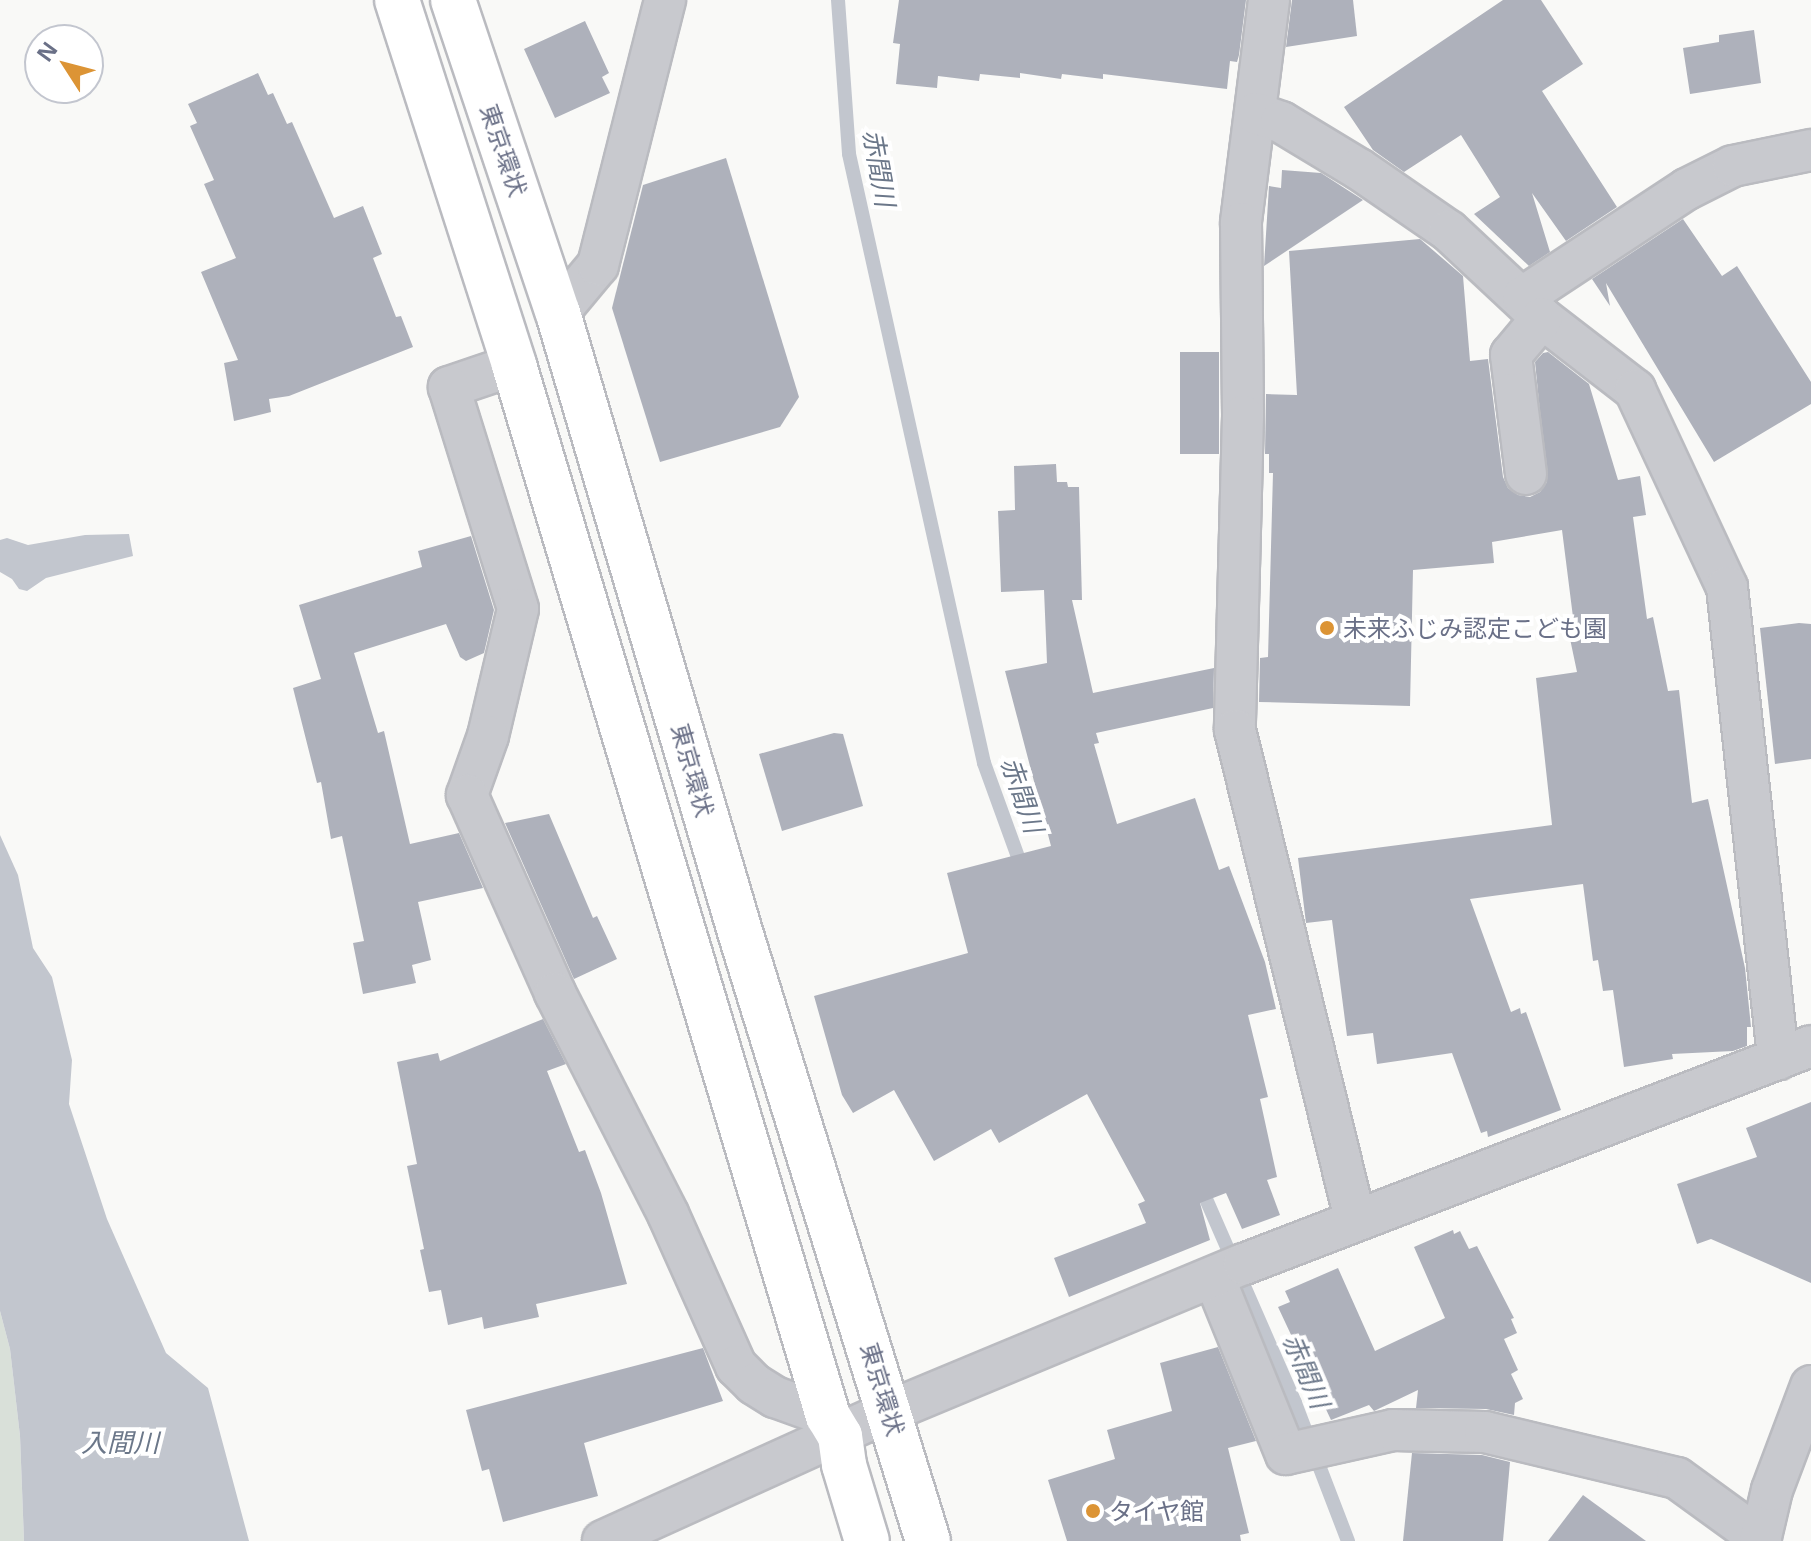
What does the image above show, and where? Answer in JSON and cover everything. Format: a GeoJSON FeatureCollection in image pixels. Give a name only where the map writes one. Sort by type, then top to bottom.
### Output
{"type":"FeatureCollection","features":[{"type":"Feature","properties":{"kind":"highway"},"geometry":{"type":"LineString","coordinates":[[397,0],[514,365],[867,1541]]}},
{"type":"Feature","properties":{"kind":"highway","name":"東京環状"},"geometry":{"type":"LineString","coordinates":[[453,0],[558,313],[737,919],[928,1541]]}},
{"type":"Feature","properties":{"kind":"street"},"geometry":{"type":"LineString","coordinates":[[1269,0],[1241,223],[1243,416],[1235,730],[1355,1219]]}},
{"type":"Feature","properties":{"kind":"street"},"geometry":{"type":"LineString","coordinates":[[558,313],[598,265],[657,8]]}},
{"type":"Feature","properties":{"kind":"street"},"geometry":{"type":"LineString","coordinates":[[603,1541],[834,1426],[890,1411],[1355,1219],[1794,1052],[1727,587],[1635,390],[1532,307],[1449,231],[1359,169],[1281,122],[1255,113]]}},
{"type":"Feature","properties":{"kind":"street"},"geometry":{"type":"LineString","coordinates":[[1526,474],[1511,355],[1532,307],[1699,183],[1733,166],[1811,150]]}},
{"type":"Feature","properties":{"kind":"street"},"geometry":{"type":"LineString","coordinates":[[514,365],[449,387],[518,609],[488,736],[467,795],[555,993],[668,1214],[736,1366],[754,1384],[775,1397],[834,1426]]}},
{"type":"Feature","properties":{"kind":"street"},"geometry":{"type":"LineString","coordinates":[[1229,1270],[1286,1454],[1393,1430],[1485,1432],[1677,1478],[1760,1540],[1772,1490],[1811,1386]]}},
{"type":"Feature","properties":{"kind":"shaded area"},"geometry":{"type":"Polygon","coordinates":[[[0,1311],[10,1349],[20,1436],[24,1541],[0,1541],[0,1311]]]}},
{"type":"Feature","properties":{"kind":"water"},"geometry":{"type":"Polygon","coordinates":[[[129,534],[133,556],[46,578],[27,591],[19,589],[12,579],[0,572],[0,540],[7,538],[28,545],[85,535],[129,534]]]}},
{"type":"Feature","properties":{"kind":"water","name":"入間川"},"geometry":{"type":"Polygon","coordinates":[[[0,835],[18,875],[33,948],[52,977],[72,1060],[69,1104],[107,1219],[166,1353],[208,1388],[249,1541],[24,1541],[20,1436],[10,1349],[0,1311],[0,835]]]}},
{"type":"Feature","properties":{"kind":"building"},"geometry":{"type":"Polygon","coordinates":[[[899,0],[1246,0],[1239,55],[1237,62],[1230,61],[1227,89],[1103,74],[1103,79],[1062,74],[1061,79],[1020,73],[1020,78],[980,74],[979,81],[938,76],[937,88],[896,84],[900,44],[893,43],[899,0]]]}},
{"type":"Feature","properties":{"kind":"building"},"geometry":{"type":"Polygon","coordinates":[[[1292,0],[1353,0],[1357,36],[1286,47],[1292,0]]]}},
{"type":"Feature","properties":{"kind":"building"},"geometry":{"type":"Polygon","coordinates":[[[1503,0],[1541,0],[1583,64],[1542,91],[1617,207],[1566,241],[1532,193],[1550,252],[1529,266],[1474,214],[1500,197],[1461,135],[1404,172],[1373,150],[1344,107],[1503,0]]]}},
{"type":"Feature","properties":{"kind":"building"},"geometry":{"type":"Polygon","coordinates":[[[585,21],[609,73],[602,77],[610,93],[555,118],[524,49],[585,21]]]}},
{"type":"Feature","properties":{"kind":"building"},"geometry":{"type":"Polygon","coordinates":[[[1754,30],[1761,83],[1690,94],[1683,48],[1719,42],[1719,35],[1754,30]]]}},
{"type":"Feature","properties":{"kind":"building"},"geometry":{"type":"Polygon","coordinates":[[[258,73],[268,95],[273,93],[287,124],[292,122],[334,218],[363,206],[382,254],[373,258],[396,317],[401,316],[413,347],[289,396],[269,399],[271,412],[234,421],[224,363],[238,360],[201,272],[236,258],[204,184],[214,180],[190,126],[197,123],[188,104],[258,73]]]}},
{"type":"Feature","properties":{"kind":"building"},"geometry":{"type":"Polygon","coordinates":[[[726,158],[799,397],[780,427],[660,462],[612,308],[643,185],[726,158]]]}},
{"type":"Feature","properties":{"kind":"building"},"geometry":{"type":"Polygon","coordinates":[[[1282,170],[1321,173],[1363,200],[1264,266],[1269,186],[1281,188],[1282,170]]]}},
{"type":"Feature","properties":{"kind":"building"},"geometry":{"type":"Polygon","coordinates":[[[1683,219],[1722,276],[1737,266],[1811,382],[1811,404],[1714,462],[1606,283],[1610,306],[1592,279],[1683,219]]]}},
{"type":"Feature","properties":{"kind":"building"},"geometry":{"type":"Polygon","coordinates":[[[1420,239],[1463,276],[1470,361],[1488,359],[1503,477],[1508,488],[1518,495],[1530,497],[1540,492],[1547,482],[1535,362],[1548,352],[1589,384],[1618,480],[1640,476],[1646,515],[1633,517],[1647,619],[1653,617],[1668,691],[1679,690],[1692,803],[1708,799],[1745,968],[1751,1027],[1747,1027],[1747,1046],[1733,1051],[1672,1054],[1673,1059],[1624,1067],[1613,990],[1603,991],[1598,960],[1593,961],[1583,884],[1470,899],[1511,1012],[1520,1008],[1521,1014],[1526,1012],[1561,1110],[1488,1137],[1487,1131],[1481,1133],[1452,1053],[1377,1064],[1373,1033],[1347,1036],[1332,920],[1306,923],[1298,858],[1552,825],[1536,678],[1577,672],[1569,634],[1575,633],[1562,530],[1492,542],[1494,563],[1413,570],[1410,706],[1259,702],[1260,658],[1268,657],[1273,473],[1269,473],[1269,454],[1265,454],[1266,394],[1297,395],[1289,251],[1420,239]]]}},
{"type":"Feature","properties":{"kind":"building"},"geometry":{"type":"Polygon","coordinates":[[[1180,352],[1219,352],[1219,454],[1180,454],[1180,352]]]}},
{"type":"Feature","properties":{"kind":"building"},"geometry":{"type":"Polygon","coordinates":[[[1056,464],[1057,482],[1067,482],[1068,487],[1079,487],[1082,600],[1072,600],[1093,693],[1214,668],[1213,708],[1096,733],[1099,743],[1094,744],[1117,824],[1195,798],[1219,870],[1229,866],[1265,962],[1276,1009],[1248,1015],[1268,1097],[1260,1099],[1277,1177],[1267,1180],[1280,1215],[1242,1229],[1226,1193],[1200,1203],[1210,1240],[1069,1297],[1054,1258],[1146,1223],[1138,1204],[1145,1201],[1087,1094],[999,1143],[991,1129],[934,1161],[894,1090],[853,1113],[842,1095],[814,996],[968,953],[947,873],[1051,846],[1005,671],[1047,663],[1044,590],[1001,592],[998,511],[1015,510],[1014,466],[1056,464]]]}},
{"type":"Feature","properties":{"kind":"building"},"geometry":{"type":"Polygon","coordinates":[[[471,536],[494,610],[484,653],[466,661],[460,657],[446,624],[354,653],[378,733],[384,731],[410,844],[459,833],[483,888],[418,902],[431,960],[412,965],[416,983],[363,994],[353,943],[364,941],[342,836],[331,839],[321,782],[317,783],[293,688],[321,679],[299,605],[422,567],[418,551],[471,536]]]}},
{"type":"Feature","properties":{"kind":"building"},"geometry":{"type":"Polygon","coordinates":[[[1811,624],[1811,759],[1775,764],[1760,628],[1811,624]]]}},
{"type":"Feature","properties":{"kind":"building"},"geometry":{"type":"Polygon","coordinates":[[[834,733],[843,734],[863,806],[782,831],[759,754],[834,733]]]}},
{"type":"Feature","properties":{"kind":"building"},"geometry":{"type":"Polygon","coordinates":[[[549,814],[593,918],[597,916],[617,959],[574,979],[505,823],[549,814]]]}},
{"type":"Feature","properties":{"kind":"building"},"geometry":{"type":"Polygon","coordinates":[[[543,1019],[566,1064],[547,1071],[579,1152],[585,1150],[601,1193],[627,1284],[536,1304],[539,1317],[484,1329],[482,1317],[448,1325],[441,1290],[429,1292],[420,1250],[424,1249],[407,1166],[417,1164],[397,1062],[438,1053],[440,1061],[543,1019]]]}},
{"type":"Feature","properties":{"kind":"building"},"geometry":{"type":"Polygon","coordinates":[[[1811,1102],[1811,1283],[1711,1239],[1697,1244],[1677,1184],[1757,1157],[1746,1128],[1811,1102]]]}},
{"type":"Feature","properties":{"kind":"building"},"geometry":{"type":"Polygon","coordinates":[[[1453,1230],[1454,1234],[1460,1231],[1469,1249],[1477,1246],[1514,1318],[1511,1319],[1517,1333],[1504,1339],[1518,1370],[1511,1374],[1523,1399],[1515,1403],[1514,1415],[1486,1409],[1416,1408],[1418,1390],[1374,1411],[1369,1405],[1331,1420],[1278,1307],[1290,1302],[1285,1291],[1338,1268],[1375,1351],[1445,1318],[1414,1247],[1453,1230]]]}},
{"type":"Feature","properties":{"kind":"building"},"geometry":{"type":"Polygon","coordinates":[[[1218,1347],[1256,1441],[1228,1448],[1249,1533],[1240,1535],[1241,1541],[1067,1541],[1048,1480],[1115,1459],[1107,1430],[1172,1411],[1160,1363],[1218,1347]]]}},
{"type":"Feature","properties":{"kind":"building"},"geometry":{"type":"Polygon","coordinates":[[[703,1348],[723,1401],[584,1443],[598,1496],[503,1522],[489,1469],[482,1471],[466,1410],[703,1348]]]}},
{"type":"Feature","properties":{"kind":"building"},"geometry":{"type":"Polygon","coordinates":[[[1412,1453],[1482,1455],[1510,1462],[1503,1541],[1403,1541],[1412,1453]]]}},
{"type":"Feature","properties":{"kind":"building"},"geometry":{"type":"Polygon","coordinates":[[[1583,1495],[1646,1541],[1548,1541],[1583,1495]]]}},
{"type":"Feature","properties":{"kind":"waterway","name":"赤間川"},"geometry":{"type":"LineString","coordinates":[[838,0],[849,154],[984,763],[1023,871]]}},
{"type":"Feature","properties":{"kind":"waterway","name":"赤間川"},"geometry":{"type":"LineString","coordinates":[[1199,1183],[1295,1403],[1348,1541]]}},
{"type":"Feature","properties":{"kind":"place","name":"未来ふじみ認定こども園"},"geometry":{"type":"Point","coordinates":[1327,628]}},
{"type":"Feature","properties":{"kind":"place","name":"タイヤ館"},"geometry":{"type":"Point","coordinates":[1093,1511]}}]}
